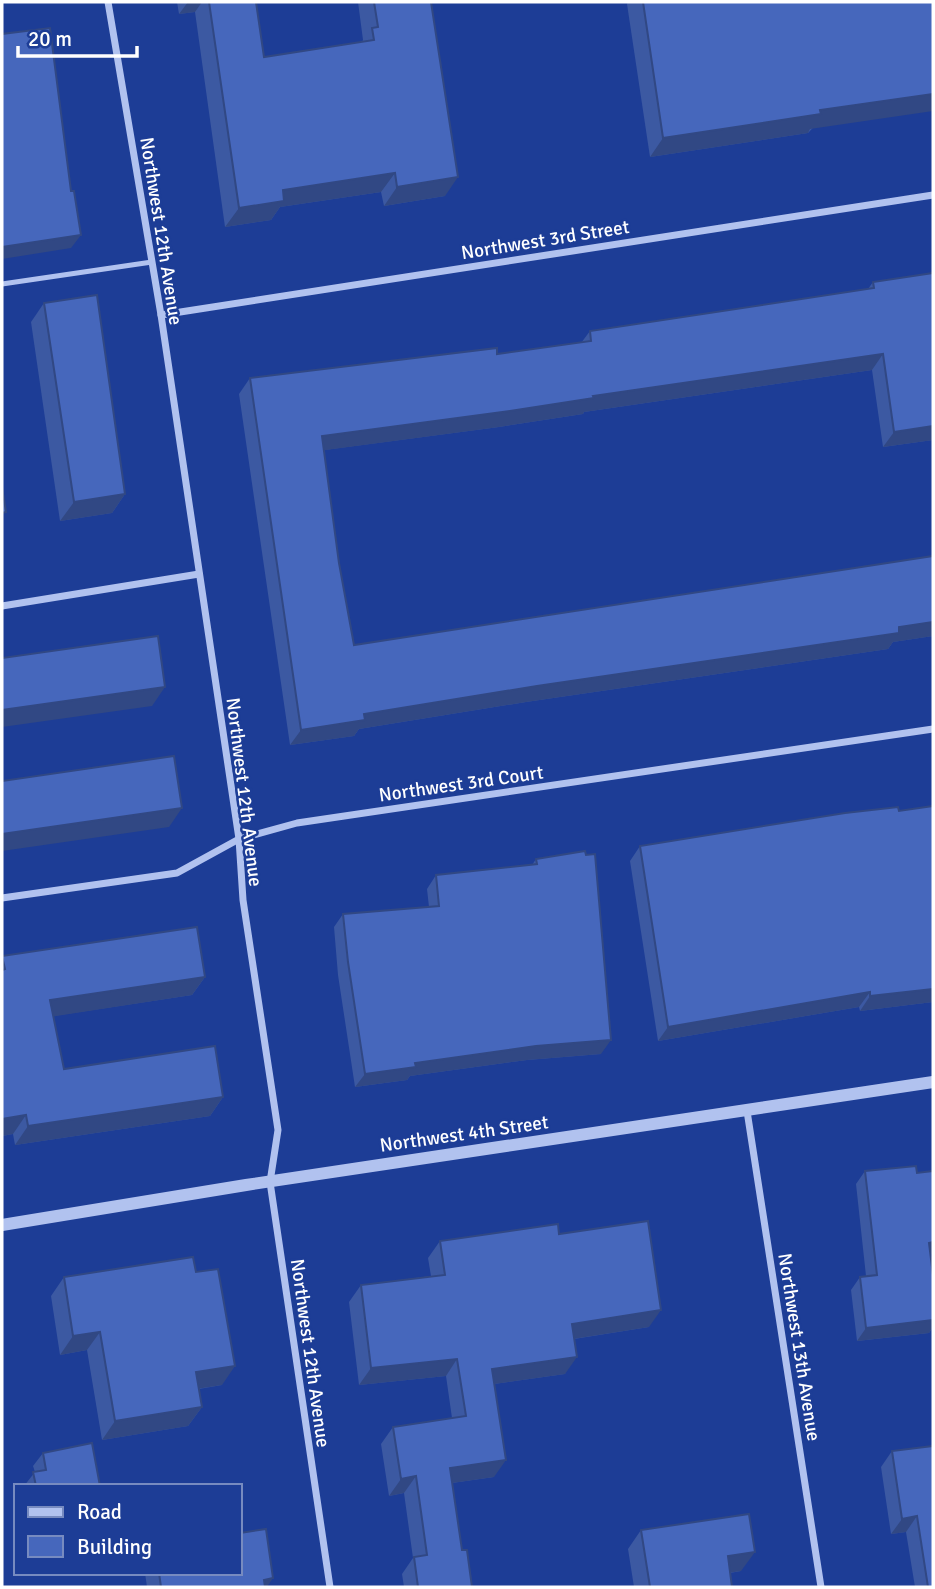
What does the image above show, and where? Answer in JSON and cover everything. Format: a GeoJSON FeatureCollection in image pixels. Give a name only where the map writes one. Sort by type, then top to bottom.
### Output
{"type":"FeatureCollection","features":[{"type":"Feature","properties":{"kind":"street","name":"Northwest 12th Avenue"},"geometry":{"type":"LineString","coordinates":[[108,2],[161,315],[239,839],[243,900],[278,1130],[270,1182],[330,1587]]}},
{"type":"Feature","properties":{"kind":"street","name":"Northwest 3rd Street"},"geometry":{"type":"LineString","coordinates":[[161,315],[933,195]]}},
{"type":"Feature","properties":{"kind":"street"},"geometry":{"type":"LineString","coordinates":[[2,606],[199,574]]}},
{"type":"Feature","properties":{"kind":"street","name":"Northwest 3rd Court"},"geometry":{"type":"LineString","coordinates":[[2,898],[177,873],[239,839],[297,823],[933,729]]}},
{"type":"Feature","properties":{"kind":"street","name":"Northwest 4th Street"},"geometry":{"type":"LineString","coordinates":[[2,1225],[933,1082]]}},
{"type":"Feature","properties":{"kind":"street","name":"Northwest 13th Avenue"},"geometry":{"type":"LineString","coordinates":[[747,1111],[821,1587]]}},
{"type":"Feature","properties":{"kind":"lane"},"geometry":{"type":"LineString","coordinates":[[2,284],[152,262]]}},
{"type":"Feature","properties":{"kind":"building"},"geometry":{"type":"Polygon","coordinates":[[[209,2],[256,2],[264,57],[374,40],[372,28],[378,27],[374,2],[431,2],[458,177],[397,187],[395,173],[283,190],[284,201],[239,208],[209,2]]]}},
{"type":"Feature","properties":{"kind":"building"},"geometry":{"type":"Polygon","coordinates":[[[643,2],[933,2],[933,94],[820,110],[821,114],[663,138],[643,2]]]}},
{"type":"Feature","properties":{"kind":"building"},"geometry":{"type":"Polygon","coordinates":[[[50,28],[71,191],[74,191],[81,235],[2,247],[2,34],[50,28]]]}},
{"type":"Feature","properties":{"kind":"building"},"geometry":{"type":"Polygon","coordinates":[[[933,273],[933,426],[894,432],[883,354],[593,396],[594,398],[510,411],[322,436],[339,563],[354,645],[933,556],[933,622],[899,627],[899,633],[364,714],[365,720],[301,730],[250,378],[497,348],[497,354],[591,341],[590,331],[874,288],[873,282],[933,273]]]}},
{"type":"Feature","properties":{"kind":"building"},"geometry":{"type":"Polygon","coordinates":[[[97,295],[125,494],[74,502],[44,303],[97,295]]]}},
{"type":"Feature","properties":{"kind":"building"},"geometry":{"type":"Polygon","coordinates":[[[2,487],[6,512],[2,513],[2,487]]]}},
{"type":"Feature","properties":{"kind":"building"},"geometry":{"type":"Polygon","coordinates":[[[158,636],[165,687],[2,710],[2,658],[158,636]]]}},
{"type":"Feature","properties":{"kind":"building"},"geometry":{"type":"Polygon","coordinates":[[[174,756],[182,808],[2,834],[2,781],[174,756]]]}},
{"type":"Feature","properties":{"kind":"building"},"geometry":{"type":"Polygon","coordinates":[[[933,806],[933,989],[870,996],[870,992],[668,1027],[640,846],[845,813],[898,807],[899,811],[933,806]]]}},
{"type":"Feature","properties":{"kind":"building"},"geometry":{"type":"Polygon","coordinates":[[[585,851],[586,855],[595,854],[611,1040],[536,1046],[415,1063],[416,1067],[365,1074],[343,914],[439,906],[436,875],[537,864],[536,859],[585,851]]]}},
{"type":"Feature","properties":{"kind":"building"},"geometry":{"type":"Polygon","coordinates":[[[197,927],[205,977],[50,1000],[64,1069],[215,1046],[223,1097],[28,1126],[26,1115],[2,1119],[2,970],[5,969],[2,956],[197,927]]]}},
{"type":"Feature","properties":{"kind":"building"},"geometry":{"type":"Polygon","coordinates":[[[916,1166],[917,1173],[933,1171],[933,1242],[929,1243],[933,1275],[933,1320],[866,1328],[860,1277],[877,1275],[865,1171],[916,1166]]]}},
{"type":"Feature","properties":{"kind":"building"},"geometry":{"type":"Polygon","coordinates":[[[648,1221],[661,1310],[572,1324],[577,1357],[492,1369],[506,1460],[450,1468],[462,1550],[467,1550],[472,1587],[418,1587],[414,1557],[427,1555],[416,1476],[401,1479],[393,1427],[466,1416],[457,1359],[371,1368],[361,1285],[445,1275],[440,1241],[558,1224],[559,1234],[648,1221]]]}},
{"type":"Feature","properties":{"kind":"building"},"geometry":{"type":"Polygon","coordinates":[[[193,1257],[196,1272],[218,1269],[235,1366],[196,1372],[202,1407],[115,1421],[100,1332],[73,1336],[64,1277],[193,1257]]]}},
{"type":"Feature","properties":{"kind":"building"},"geometry":{"type":"Polygon","coordinates":[[[92,1443],[100,1484],[36,1484],[33,1472],[46,1470],[43,1453],[92,1443]]]}},
{"type":"Feature","properties":{"kind":"building"},"geometry":{"type":"Polygon","coordinates":[[[933,1446],[933,1587],[928,1587],[917,1516],[902,1519],[892,1451],[933,1446]]]}},
{"type":"Feature","properties":{"kind":"building"},"geometry":{"type":"Polygon","coordinates":[[[749,1514],[755,1552],[728,1556],[732,1587],[650,1587],[641,1530],[749,1514]]]}},
{"type":"Feature","properties":{"kind":"building"},"geometry":{"type":"Polygon","coordinates":[[[266,1529],[273,1578],[264,1580],[265,1587],[161,1587],[159,1575],[242,1575],[242,1533],[266,1529]]]}}]}
